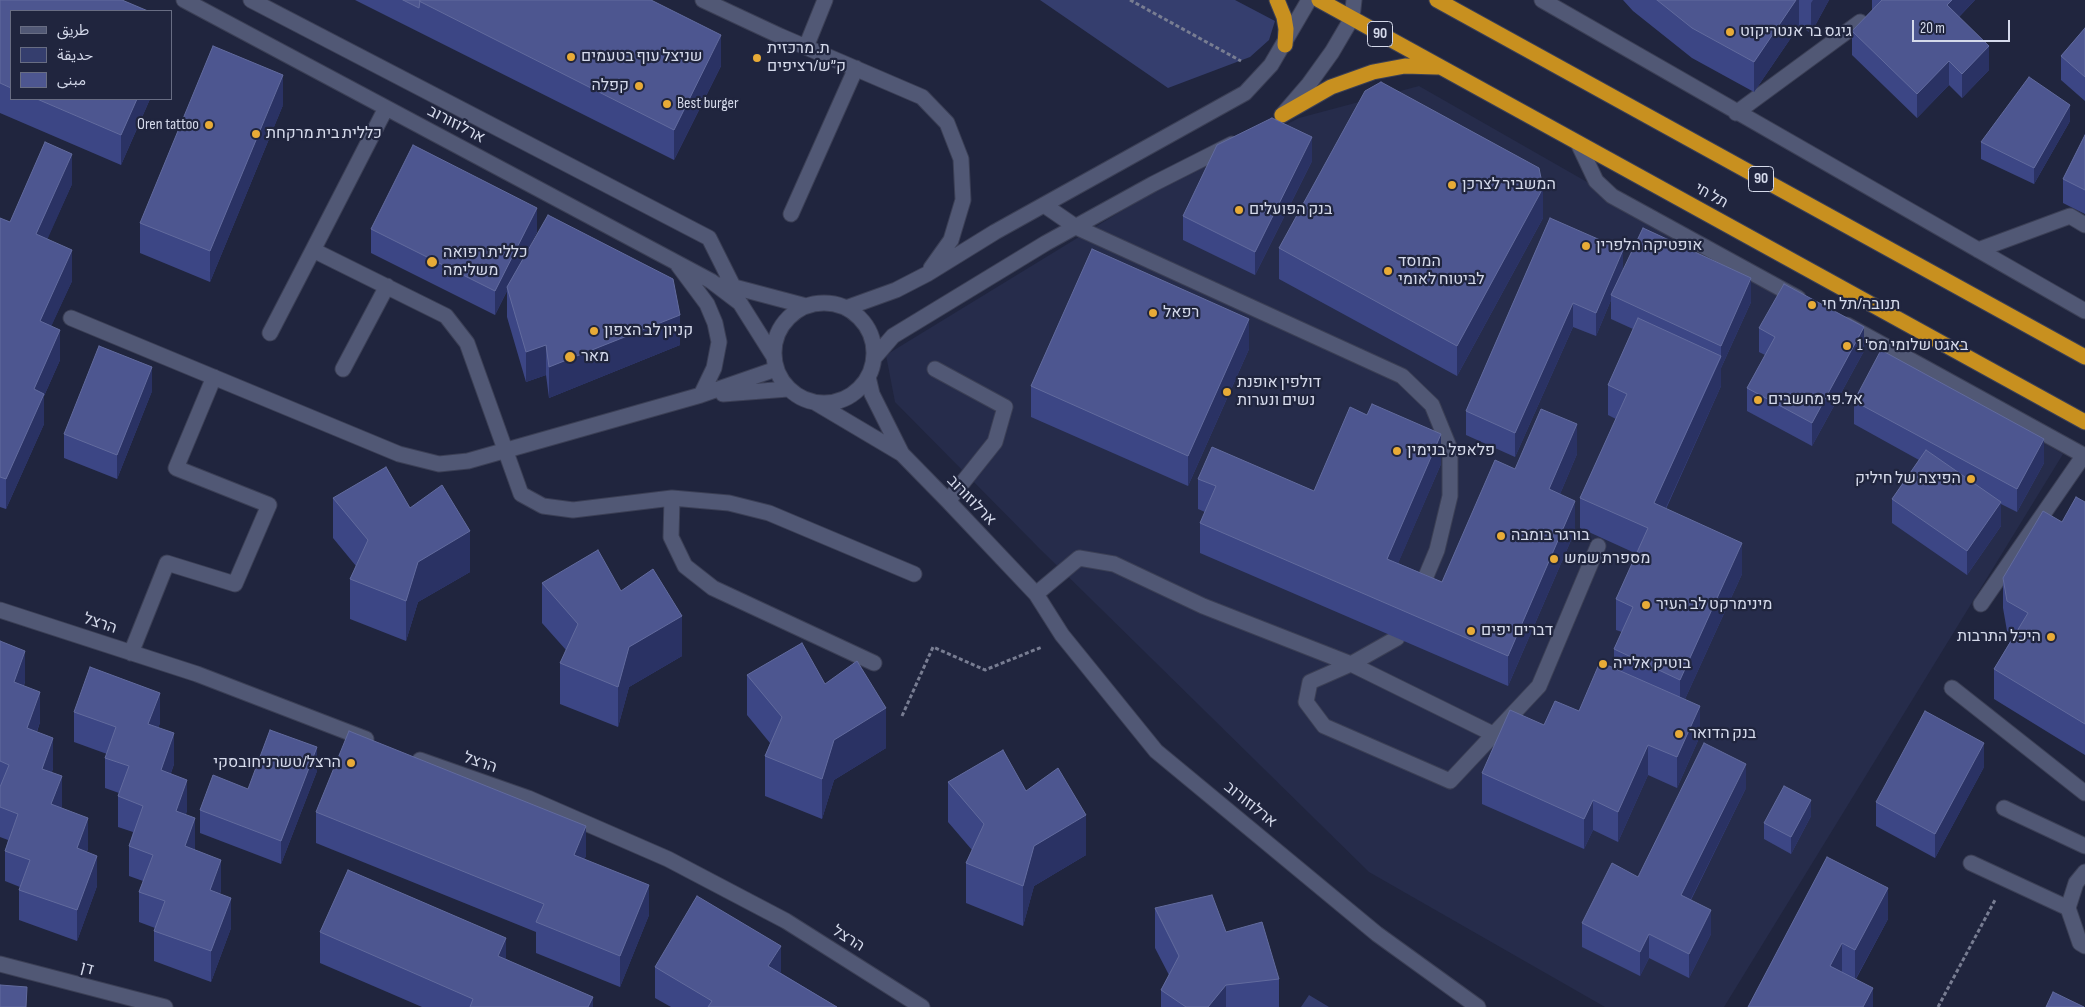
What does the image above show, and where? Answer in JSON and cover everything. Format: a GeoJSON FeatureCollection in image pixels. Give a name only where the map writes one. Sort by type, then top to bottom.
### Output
{"type":"FeatureCollection","features":[{"type":"Feature","properties":{"kind":"highway"},"geometry":{"type":"LineString","coordinates":[[1277,0],[1285,23],[1285,45]]}},
{"type":"Feature","properties":{"kind":"highway","name":"תל חי"},"geometry":{"type":"LineString","coordinates":[[1319,0],[2085,422]]}},
{"type":"Feature","properties":{"kind":"highway","name":"90"},"geometry":{"type":"LineString","coordinates":[[1437,0],[2085,357]]}},
{"type":"Feature","properties":{"kind":"highway"},"geometry":{"type":"LineString","coordinates":[[1275,119],[1331,87],[1373,72],[1405,66],[1441,67]]}},
{"type":"Feature","properties":{"kind":"street","name":"ארלוזורוב"},"geometry":{"type":"LineString","coordinates":[[184,0],[711,281],[740,303],[775,363]]}},
{"type":"Feature","properties":{"kind":"street"},"geometry":{"type":"LineString","coordinates":[[251,0],[709,238],[732,286]]}},
{"type":"Feature","properties":{"kind":"street"},"geometry":{"type":"LineString","coordinates":[[704,0],[922,97],[946,123],[961,159],[963,200],[951,240],[927,274]]}},
{"type":"Feature","properties":{"kind":"street"},"geometry":{"type":"LineString","coordinates":[[806,47],[825,0]]}},
{"type":"Feature","properties":{"kind":"street"},"geometry":{"type":"LineString","coordinates":[[846,308],[896,290],[927,274],[1044,205],[1245,93],[1264,74],[1285,45],[1310,0]]}},
{"type":"Feature","properties":{"kind":"street"},"geometry":{"type":"LineString","coordinates":[[1275,119],[1309,84],[1352,18],[1354,0]]}},
{"type":"Feature","properties":{"kind":"street"},"geometry":{"type":"LineString","coordinates":[[1542,0],[1599,31],[1736,113],[2085,311]]}},
{"type":"Feature","properties":{"kind":"street"},"geometry":{"type":"LineString","coordinates":[[1736,113],[1860,22]]}},
{"type":"Feature","properties":{"kind":"street"},"geometry":{"type":"LineString","coordinates":[[791,214],[856,68]]}},
{"type":"Feature","properties":{"kind":"street"},"geometry":{"type":"LineString","coordinates":[[270,333],[386,108]]}},
{"type":"Feature","properties":{"kind":"street"},"geometry":{"type":"LineString","coordinates":[[874,358],[892,336],[1076,227],[1153,184],[1246,136]]}},
{"type":"Feature","properties":{"kind":"street"},"geometry":{"type":"LineString","coordinates":[[1578,143],[1596,181],[1612,196],[1813,306]]}},
{"type":"Feature","properties":{"kind":"street"},"geometry":{"type":"LineString","coordinates":[[1044,205],[1076,227],[1402,376],[1432,405],[1450,449],[1450,496],[1437,550],[1416,601]]}},
{"type":"Feature","properties":{"kind":"street"},"geometry":{"type":"LineString","coordinates":[[1978,250],[2070,216],[2085,224]]}},
{"type":"Feature","properties":{"kind":"street"},"geometry":{"type":"LineString","coordinates":[[313,250],[446,316],[467,343],[521,494],[543,506],[573,510],[672,498],[729,503],[769,513],[914,574]]}},
{"type":"Feature","properties":{"kind":"street"},"geometry":{"type":"LineString","coordinates":[[676,262],[707,304],[715,323],[719,342],[714,368],[701,395]]}},
{"type":"Feature","properties":{"kind":"street","name":"ארלוזורוב"},"geometry":{"type":"LineString","coordinates":[[711,281],[806,306]]}},
{"type":"Feature","properties":{"kind":"street"},"geometry":{"type":"LineString","coordinates":[[343,369],[387,286]]}},
{"type":"Feature","properties":{"kind":"street"},"geometry":{"type":"LineString","coordinates":[[833,303],[859,316],[868,328],[874,342],[874,358],[868,377],[859,390],[846,398],[832,403],[816,403],[801,398],[788,389],[781,379],[775,363],[775,341],[782,326],[792,314],[806,306],[833,303]]}},
{"type":"Feature","properties":{"kind":"street"},"geometry":{"type":"LineString","coordinates":[[1831,316],[2084,456],[1981,604]]}},
{"type":"Feature","properties":{"kind":"street"},"geometry":{"type":"LineString","coordinates":[[71,318],[399,454],[439,464],[468,461],[701,395],[775,363]]}},
{"type":"Feature","properties":{"kind":"street"},"geometry":{"type":"LineString","coordinates":[[935,368],[1005,407],[995,442],[948,501]]}},
{"type":"Feature","properties":{"kind":"street"},"geometry":{"type":"LineString","coordinates":[[131,653],[167,563],[236,584],[269,505],[176,468],[214,377]]}},
{"type":"Feature","properties":{"kind":"street","name":"ארלוזורוב"},"geometry":{"type":"LineString","coordinates":[[868,377],[872,394],[902,454]]}},
{"type":"Feature","properties":{"kind":"street"},"geometry":{"type":"LineString","coordinates":[[701,395],[788,389]]}},
{"type":"Feature","properties":{"kind":"street","name":"ארלוזורוב"},"geometry":{"type":"LineString","coordinates":[[816,403],[902,454],[948,501],[1036,594],[1062,635],[1156,751],[1377,934],[1478,1007]]}},
{"type":"Feature","properties":{"kind":"street"},"geometry":{"type":"LineString","coordinates":[[672,498],[671,537],[685,566],[713,588],[874,663]]}},
{"type":"Feature","properties":{"kind":"street"},"geometry":{"type":"LineString","coordinates":[[1397,638],[1351,664],[1310,682],[1306,702],[1324,726],[1450,781],[1539,686],[1598,546]]}},
{"type":"Feature","properties":{"kind":"street"},"geometry":{"type":"LineString","coordinates":[[1036,594],[1080,558],[1114,564],[1204,606],[1351,664],[1493,734]]}},
{"type":"Feature","properties":{"kind":"street","name":"הרצל"},"geometry":{"type":"LineString","coordinates":[[0,610],[197,674],[379,744]]}},
{"type":"Feature","properties":{"kind":"street"},"geometry":{"type":"LineString","coordinates":[[1952,688],[2085,793]]}},
{"type":"Feature","properties":{"kind":"street","name":"הרצל"},"geometry":{"type":"LineString","coordinates":[[406,755],[528,798],[668,859],[786,921],[922,1007]]}},
{"type":"Feature","properties":{"kind":"street"},"geometry":{"type":"LineString","coordinates":[[2004,808],[2085,846]]}},
{"type":"Feature","properties":{"kind":"street"},"geometry":{"type":"LineString","coordinates":[[1971,864],[2068,908]]}},
{"type":"Feature","properties":{"kind":"street"},"geometry":{"type":"LineString","coordinates":[[2085,872],[2076,883],[2068,908],[2080,943],[2085,946]]}},
{"type":"Feature","properties":{"kind":"street","name":"דן"},"geometry":{"type":"LineString","coordinates":[[0,964],[165,1007]]}},
{"type":"Feature","properties":{"kind":"path"},"geometry":{"type":"LineString","coordinates":[[1130,0],[1264,74]]}},
{"type":"Feature","properties":{"kind":"path"},"geometry":{"type":"LineString","coordinates":[[902,716],[933,647],[984,670],[1050,644]]}},
{"type":"Feature","properties":{"kind":"path"},"geometry":{"type":"LineString","coordinates":[[1938,1007],[2006,880]]}},
{"type":"Feature","properties":{"kind":"shaded area"},"geometry":{"type":"Polygon","coordinates":[[[1419,86],[2063,454],[1724,1007],[1605,1007],[1369,872],[1039,548],[895,402],[886,355],[1146,196],[1299,118],[1419,86]]]}},
{"type":"Feature","properties":{"kind":"green space"},"geometry":{"type":"Polygon","coordinates":[[[1040,0],[1235,0],[1275,21],[1269,40],[1250,57],[1168,88],[1040,0]]]}},
{"type":"Feature","properties":{"kind":"green space"},"geometry":{"type":"Polygon","coordinates":[[[1309,995],[1329,1007],[1301,1007],[1309,995]]]}},
{"type":"Feature","properties":{"kind":"building"},"geometry":{"type":"Polygon","coordinates":[[[0,0],[122,0],[146,10],[10,10],[10,88],[0,83],[0,0]]]}},
{"type":"Feature","properties":{"kind":"building"},"geometry":{"type":"Polygon","coordinates":[[[403,0],[420,0],[419,8],[403,0]]]}},
{"type":"Feature","properties":{"kind":"building"},"geometry":{"type":"Polygon","coordinates":[[[420,0],[651,0],[721,35],[674,130],[420,0]]]}},
{"type":"Feature","properties":{"kind":"building"},"geometry":{"type":"Polygon","coordinates":[[[1657,0],[1796,0],[1754,62],[1692,28],[1657,0]]]}},
{"type":"Feature","properties":{"kind":"building"},"geometry":{"type":"Polygon","coordinates":[[[1882,0],[1952,0],[1947,5],[1989,46],[1962,74],[1949,61],[1917,94],[1852,31],[1882,0]]]}},
{"type":"Feature","properties":{"kind":"building"},"geometry":{"type":"Polygon","coordinates":[[[2085,28],[2085,77],[2061,56],[2085,28]]]}},
{"type":"Feature","properties":{"kind":"building"},"geometry":{"type":"Polygon","coordinates":[[[213,46],[283,75],[210,251],[140,223],[213,46]]]}},
{"type":"Feature","properties":{"kind":"building"},"geometry":{"type":"Polygon","coordinates":[[[2029,77],[2070,105],[2034,168],[1981,142],[2029,77]]]}},
{"type":"Feature","properties":{"kind":"building"},"geometry":{"type":"Polygon","coordinates":[[[1381,82],[1539,168],[1543,188],[1457,346],[1279,248],[1365,91],[1381,82]]]}},
{"type":"Feature","properties":{"kind":"building"},"geometry":{"type":"Polygon","coordinates":[[[39,100],[137,100],[121,135],[39,100]]]}},
{"type":"Feature","properties":{"kind":"building"},"geometry":{"type":"Polygon","coordinates":[[[1272,118],[1312,137],[1255,252],[1183,216],[1217,145],[1272,118]]]}},
{"type":"Feature","properties":{"kind":"building"},"geometry":{"type":"Polygon","coordinates":[[[2085,135],[2085,190],[2063,179],[2085,135]]]}},
{"type":"Feature","properties":{"kind":"building"},"geometry":{"type":"Polygon","coordinates":[[[45,142],[72,154],[36,234],[72,250],[40,321],[60,330],[34,389],[44,394],[6,479],[0,477],[0,218],[10,222],[45,142]]]}},
{"type":"Feature","properties":{"kind":"building"},"geometry":{"type":"Polygon","coordinates":[[[413,145],[537,208],[495,291],[371,229],[413,145]]]}},
{"type":"Feature","properties":{"kind":"building","name":"קניון לב הצפון"},"geometry":{"type":"Polygon","coordinates":[[[548,215],[673,279],[680,315],[549,367],[546,345],[526,352],[507,287],[548,215]]]}},
{"type":"Feature","properties":{"kind":"building"},"geometry":{"type":"Polygon","coordinates":[[[1550,218],[1623,250],[1596,313],[1573,303],[1515,433],[1466,411],[1550,218]]]}},
{"type":"Feature","properties":{"kind":"building"},"geometry":{"type":"Polygon","coordinates":[[[1643,228],[1751,278],[1721,346],[1611,295],[1643,228]]]}},
{"type":"Feature","properties":{"kind":"building"},"geometry":{"type":"Polygon","coordinates":[[[1092,249],[1249,319],[1188,456],[1031,386],[1092,249]]]}},
{"type":"Feature","properties":{"kind":"building"},"geometry":{"type":"Polygon","coordinates":[[[1784,284],[1864,327],[1812,423],[1747,388],[1775,337],[1759,328],[1784,284]]]}},
{"type":"Feature","properties":{"kind":"building"},"geometry":{"type":"Polygon","coordinates":[[[1638,318],[1721,356],[1654,503],[1742,543],[1680,680],[1614,649],[1633,607],[1616,599],[1648,528],[1580,498],[1627,394],[1608,385],[1638,318]]]}},
{"type":"Feature","properties":{"kind":"building"},"geometry":{"type":"Polygon","coordinates":[[[99,346],[152,367],[117,455],[64,434],[99,346]]]}},
{"type":"Feature","properties":{"kind":"building"},"geometry":{"type":"Polygon","coordinates":[[[1881,350],[2044,439],[2017,489],[1854,401],[1881,350]]]}},
{"type":"Feature","properties":{"kind":"building"},"geometry":{"type":"Polygon","coordinates":[[[1372,404],[1441,434],[1387,559],[1442,582],[1495,460],[1515,469],[1541,409],[1577,424],[1549,489],[1575,501],[1508,656],[1200,523],[1216,486],[1198,479],[1212,447],[1314,491],[1350,407],[1367,415],[1372,404]]]}},
{"type":"Feature","properties":{"kind":"building"},"geometry":{"type":"Polygon","coordinates":[[[1926,450],[2001,502],[1967,551],[1892,499],[1926,450]]]}},
{"type":"Feature","properties":{"kind":"building"},"geometry":{"type":"Polygon","coordinates":[[[386,467],[410,508],[442,485],[470,531],[418,562],[406,601],[350,579],[368,540],[333,498],[386,467]]]}},
{"type":"Feature","properties":{"kind":"building","name":"היכל התרבות"},"geometry":{"type":"Polygon","coordinates":[[[2076,497],[2085,502],[2085,724],[1994,669],[2028,613],[2007,601],[2003,578],[2043,511],[2062,522],[2076,497]]]}},
{"type":"Feature","properties":{"kind":"building"},"geometry":{"type":"Polygon","coordinates":[[[598,550],[621,591],[653,569],[682,616],[629,647],[618,687],[560,663],[578,624],[542,583],[598,550]]]}},
{"type":"Feature","properties":{"kind":"building"},"geometry":{"type":"Polygon","coordinates":[[[0,641],[25,651],[14,682],[40,692],[27,728],[53,738],[42,769],[62,776],[51,804],[88,818],[77,848],[97,856],[77,910],[19,890],[30,860],[5,851],[18,814],[0,807],[0,787],[9,765],[0,761],[0,641]]]}},
{"type":"Feature","properties":{"kind":"building"},"geometry":{"type":"Polygon","coordinates":[[[802,643],[825,684],[857,661],[886,708],[834,740],[822,779],[765,756],[782,717],[747,675],[802,643]]]}},
{"type":"Feature","properties":{"kind":"building"},"geometry":{"type":"Polygon","coordinates":[[[1600,662],[1700,706],[1677,757],[1648,745],[1618,812],[1593,800],[1584,819],[1482,773],[1510,710],[1544,725],[1555,701],[1579,711],[1600,662]]]}},
{"type":"Feature","properties":{"kind":"building"},"geometry":{"type":"Polygon","coordinates":[[[90,667],[160,693],[148,724],[174,733],[161,770],[187,780],[176,811],[195,818],[185,846],[221,860],[210,890],[231,898],[211,951],[154,931],[165,901],[139,892],[153,855],[129,846],[143,806],[118,796],[129,766],[105,758],[116,727],[74,712],[90,667]]]}},
{"type":"Feature","properties":{"kind":"building"},"geometry":{"type":"Polygon","coordinates":[[[1925,711],[1984,743],[1935,834],[1876,802],[1925,711]]]}},
{"type":"Feature","properties":{"kind":"building"},"geometry":{"type":"Polygon","coordinates":[[[270,730],[317,747],[281,841],[200,810],[213,775],[248,789],[270,730]]]}},
{"type":"Feature","properties":{"kind":"building"},"geometry":{"type":"Polygon","coordinates":[[[349,731],[586,826],[574,855],[649,885],[620,956],[536,922],[544,904],[316,812],[349,731]]]}},
{"type":"Feature","properties":{"kind":"building"},"geometry":{"type":"Polygon","coordinates":[[[1704,743],[1746,764],[1681,895],[1711,910],[1689,954],[1649,934],[1640,952],[1582,923],[1612,863],[1638,877],[1704,743]]]}},
{"type":"Feature","properties":{"kind":"building"},"geometry":{"type":"Polygon","coordinates":[[[1003,750],[1026,791],[1058,768],[1086,815],[1034,846],[1023,886],[966,863],[984,824],[948,782],[1003,750]]]}},
{"type":"Feature","properties":{"kind":"building"},"geometry":{"type":"Polygon","coordinates":[[[1784,786],[1811,800],[1791,837],[1764,823],[1784,786]]]}},
{"type":"Feature","properties":{"kind":"building"},"geometry":{"type":"Polygon","coordinates":[[[1827,857],[1888,888],[1855,950],[1842,943],[1830,966],[1873,988],[1863,1007],[1748,1007],[1827,857]]]}},
{"type":"Feature","properties":{"kind":"building"},"geometry":{"type":"Polygon","coordinates":[[[348,870],[506,938],[498,956],[593,997],[588,1007],[470,1007],[473,999],[320,932],[348,870]]]}},
{"type":"Feature","properties":{"kind":"building"},"geometry":{"type":"Polygon","coordinates":[[[1212,895],[1226,932],[1262,922],[1279,979],[1226,985],[1208,1007],[1186,1007],[1161,990],[1179,956],[1155,908],[1212,895]]]}},
{"type":"Feature","properties":{"kind":"building"},"geometry":{"type":"Polygon","coordinates":[[[697,896],[781,946],[768,966],[837,1007],[708,1007],[712,1001],[655,967],[697,896]]]}},
{"type":"Feature","properties":{"kind":"building"},"geometry":{"type":"Polygon","coordinates":[[[0,985],[27,987],[26,1007],[0,1007],[0,985]]]}},
{"type":"Feature","properties":{"kind":"building"},"geometry":{"type":"Polygon","coordinates":[[[2053,992],[2084,1007],[2046,1007],[2053,992]]]}},
{"type":"Feature","properties":{"kind":"place","name":"גיגס בר אנטריקוט"},"geometry":{"type":"Point","coordinates":[1730,32]}},
{"type":"Feature","properties":{"kind":"place","name":"שניצל עוף בטעמים"},"geometry":{"type":"Point","coordinates":[571,57]}},
{"type":"Feature","properties":{"kind":"place","name":"ת. מרכזית ק״ש/רציפים"},"geometry":{"type":"Point","coordinates":[757,58]}},
{"type":"Feature","properties":{"kind":"place","name":"קפלה"},"geometry":{"type":"Point","coordinates":[639,86]}},
{"type":"Feature","properties":{"kind":"place","name":"Best burger"},"geometry":{"type":"Point","coordinates":[667,104]}},
{"type":"Feature","properties":{"kind":"place","name":"Oren tattoo"},"geometry":{"type":"Point","coordinates":[209,125]}},
{"type":"Feature","properties":{"kind":"place","name":"כללית בית מרקחת"},"geometry":{"type":"Point","coordinates":[256,134]}},
{"type":"Feature","properties":{"kind":"place","name":"המשביר לצרכן"},"geometry":{"type":"Point","coordinates":[1452,185]}},
{"type":"Feature","properties":{"kind":"place","name":"בנק הפועלים"},"geometry":{"type":"Point","coordinates":[1239,210]}},
{"type":"Feature","properties":{"kind":"place","name":"אופטיקה הלפרין"},"geometry":{"type":"Point","coordinates":[1586,246]}},
{"type":"Feature","properties":{"kind":"place","name":"כללית רפואה משלימה"},"geometry":{"type":"Point","coordinates":[432,262]}},
{"type":"Feature","properties":{"kind":"place","name":"המוסד לביטוח לאומי"},"geometry":{"type":"Point","coordinates":[1388,271]}},
{"type":"Feature","properties":{"kind":"place","name":"תנובה/תל חי"},"geometry":{"type":"Point","coordinates":[1812,305]}},
{"type":"Feature","properties":{"kind":"place","name":"רפאל"},"geometry":{"type":"Point","coordinates":[1153,313]}},
{"type":"Feature","properties":{"kind":"place","name":"קניון לב הצפון"},"geometry":{"type":"Point","coordinates":[594,331]}},
{"type":"Feature","properties":{"kind":"place","name":"באגט שלומי מס' 1"},"geometry":{"type":"Point","coordinates":[1847,346]}},
{"type":"Feature","properties":{"kind":"place","name":"מאר"},"geometry":{"type":"Point","coordinates":[570,357]}},
{"type":"Feature","properties":{"kind":"place","name":"דולפין אופנת נשים ונערות"},"geometry":{"type":"Point","coordinates":[1227,392]}},
{"type":"Feature","properties":{"kind":"place","name":"אל.פי מחשבים"},"geometry":{"type":"Point","coordinates":[1758,400]}},
{"type":"Feature","properties":{"kind":"place","name":"פלאפל בנימין"},"geometry":{"type":"Point","coordinates":[1397,451]}},
{"type":"Feature","properties":{"kind":"place","name":"הפיצה של חיליק"},"geometry":{"type":"Point","coordinates":[1971,479]}},
{"type":"Feature","properties":{"kind":"place","name":"בורגר בומבה"},"geometry":{"type":"Point","coordinates":[1501,536]}},
{"type":"Feature","properties":{"kind":"place","name":"מספרת שמש"},"geometry":{"type":"Point","coordinates":[1554,559]}},
{"type":"Feature","properties":{"kind":"place","name":"מינימרקט לב העיר"},"geometry":{"type":"Point","coordinates":[1646,605]}},
{"type":"Feature","properties":{"kind":"place","name":"דברים יפים"},"geometry":{"type":"Point","coordinates":[1471,631]}},
{"type":"Feature","properties":{"kind":"place","name":"היכל התרבות"},"geometry":{"type":"Point","coordinates":[2051,637]}},
{"type":"Feature","properties":{"kind":"place","name":"בוטיק אלייה"},"geometry":{"type":"Point","coordinates":[1603,664]}},
{"type":"Feature","properties":{"kind":"place","name":"בנק הדואר"},"geometry":{"type":"Point","coordinates":[1679,734]}},
{"type":"Feature","properties":{"kind":"place","name":"הרצל/טשרניחובסקי"},"geometry":{"type":"Point","coordinates":[351,763]}}]}
